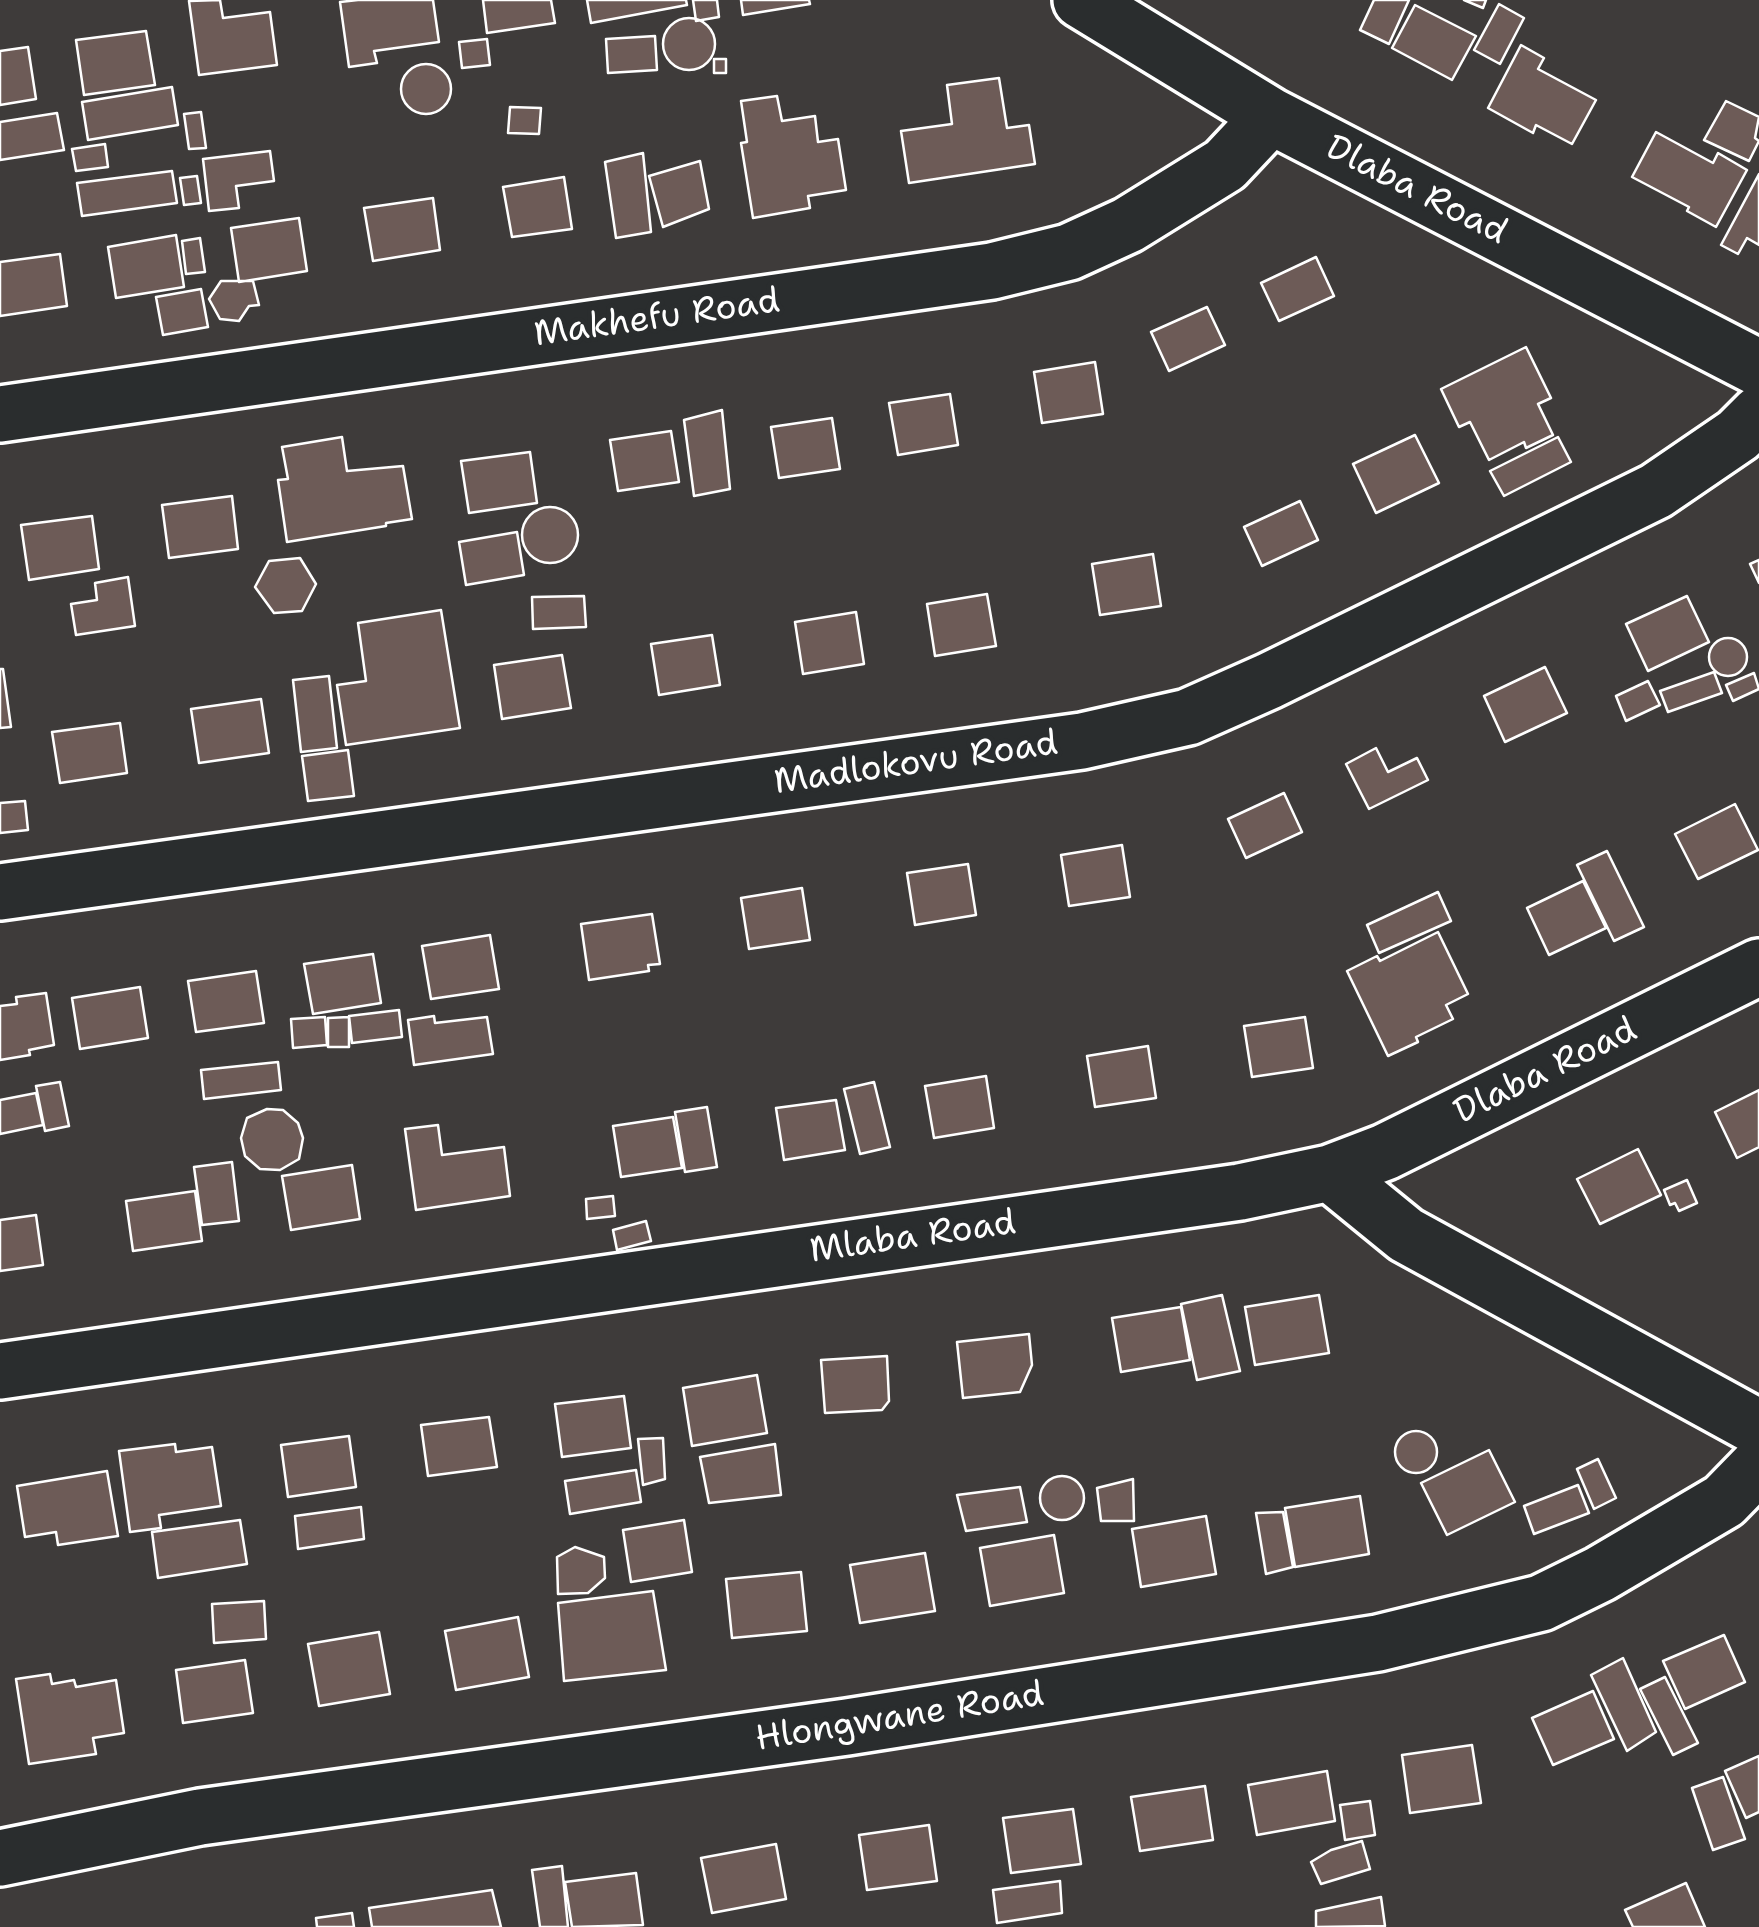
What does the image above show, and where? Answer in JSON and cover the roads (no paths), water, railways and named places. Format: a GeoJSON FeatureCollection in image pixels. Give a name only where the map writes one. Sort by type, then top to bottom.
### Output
{"type":"FeatureCollection","features":[{"type":"Feature","properties":{"kind":"street","name":"Dlaba Road"},"geometry":{"type":"LineString","coordinates":[[1081,0],[1271,116],[1759,368]]}},
{"type":"Feature","properties":{"kind":"street","name":"Makhefu Road"},"geometry":{"type":"LineString","coordinates":[[0,414],[1011,266],[1069,252],[1128,225],[1225,165],[1271,116]]}},
{"type":"Feature","properties":{"kind":"street","name":"Madlokovu Road"},"geometry":{"type":"LineString","coordinates":[[0,892],[1082,741],[1188,717],[1656,491],[1738,435],[1759,414]]}},
{"type":"Feature","properties":{"kind":"street","name":"Dlaba Road"},"geometry":{"type":"LineString","coordinates":[[1330,1172],[1385,1152],[1759,967]]}},
{"type":"Feature","properties":{"kind":"street","name":"Mlaba Road"},"geometry":{"type":"LineString","coordinates":[[0,1371],[1240,1192],[1330,1172]]}},
{"type":"Feature","properties":{"kind":"street"},"geometry":{"type":"LineString","coordinates":[[1330,1172],[1406,1235],[1759,1428]]}},
{"type":"Feature","properties":{"kind":"street","name":"Hlongwane Road"},"geometry":{"type":"LineString","coordinates":[[0,1858],[200,1817],[847,1728],[1378,1643],[1541,1602],[1600,1574],[1724,1500],[1759,1466]]}}]}
